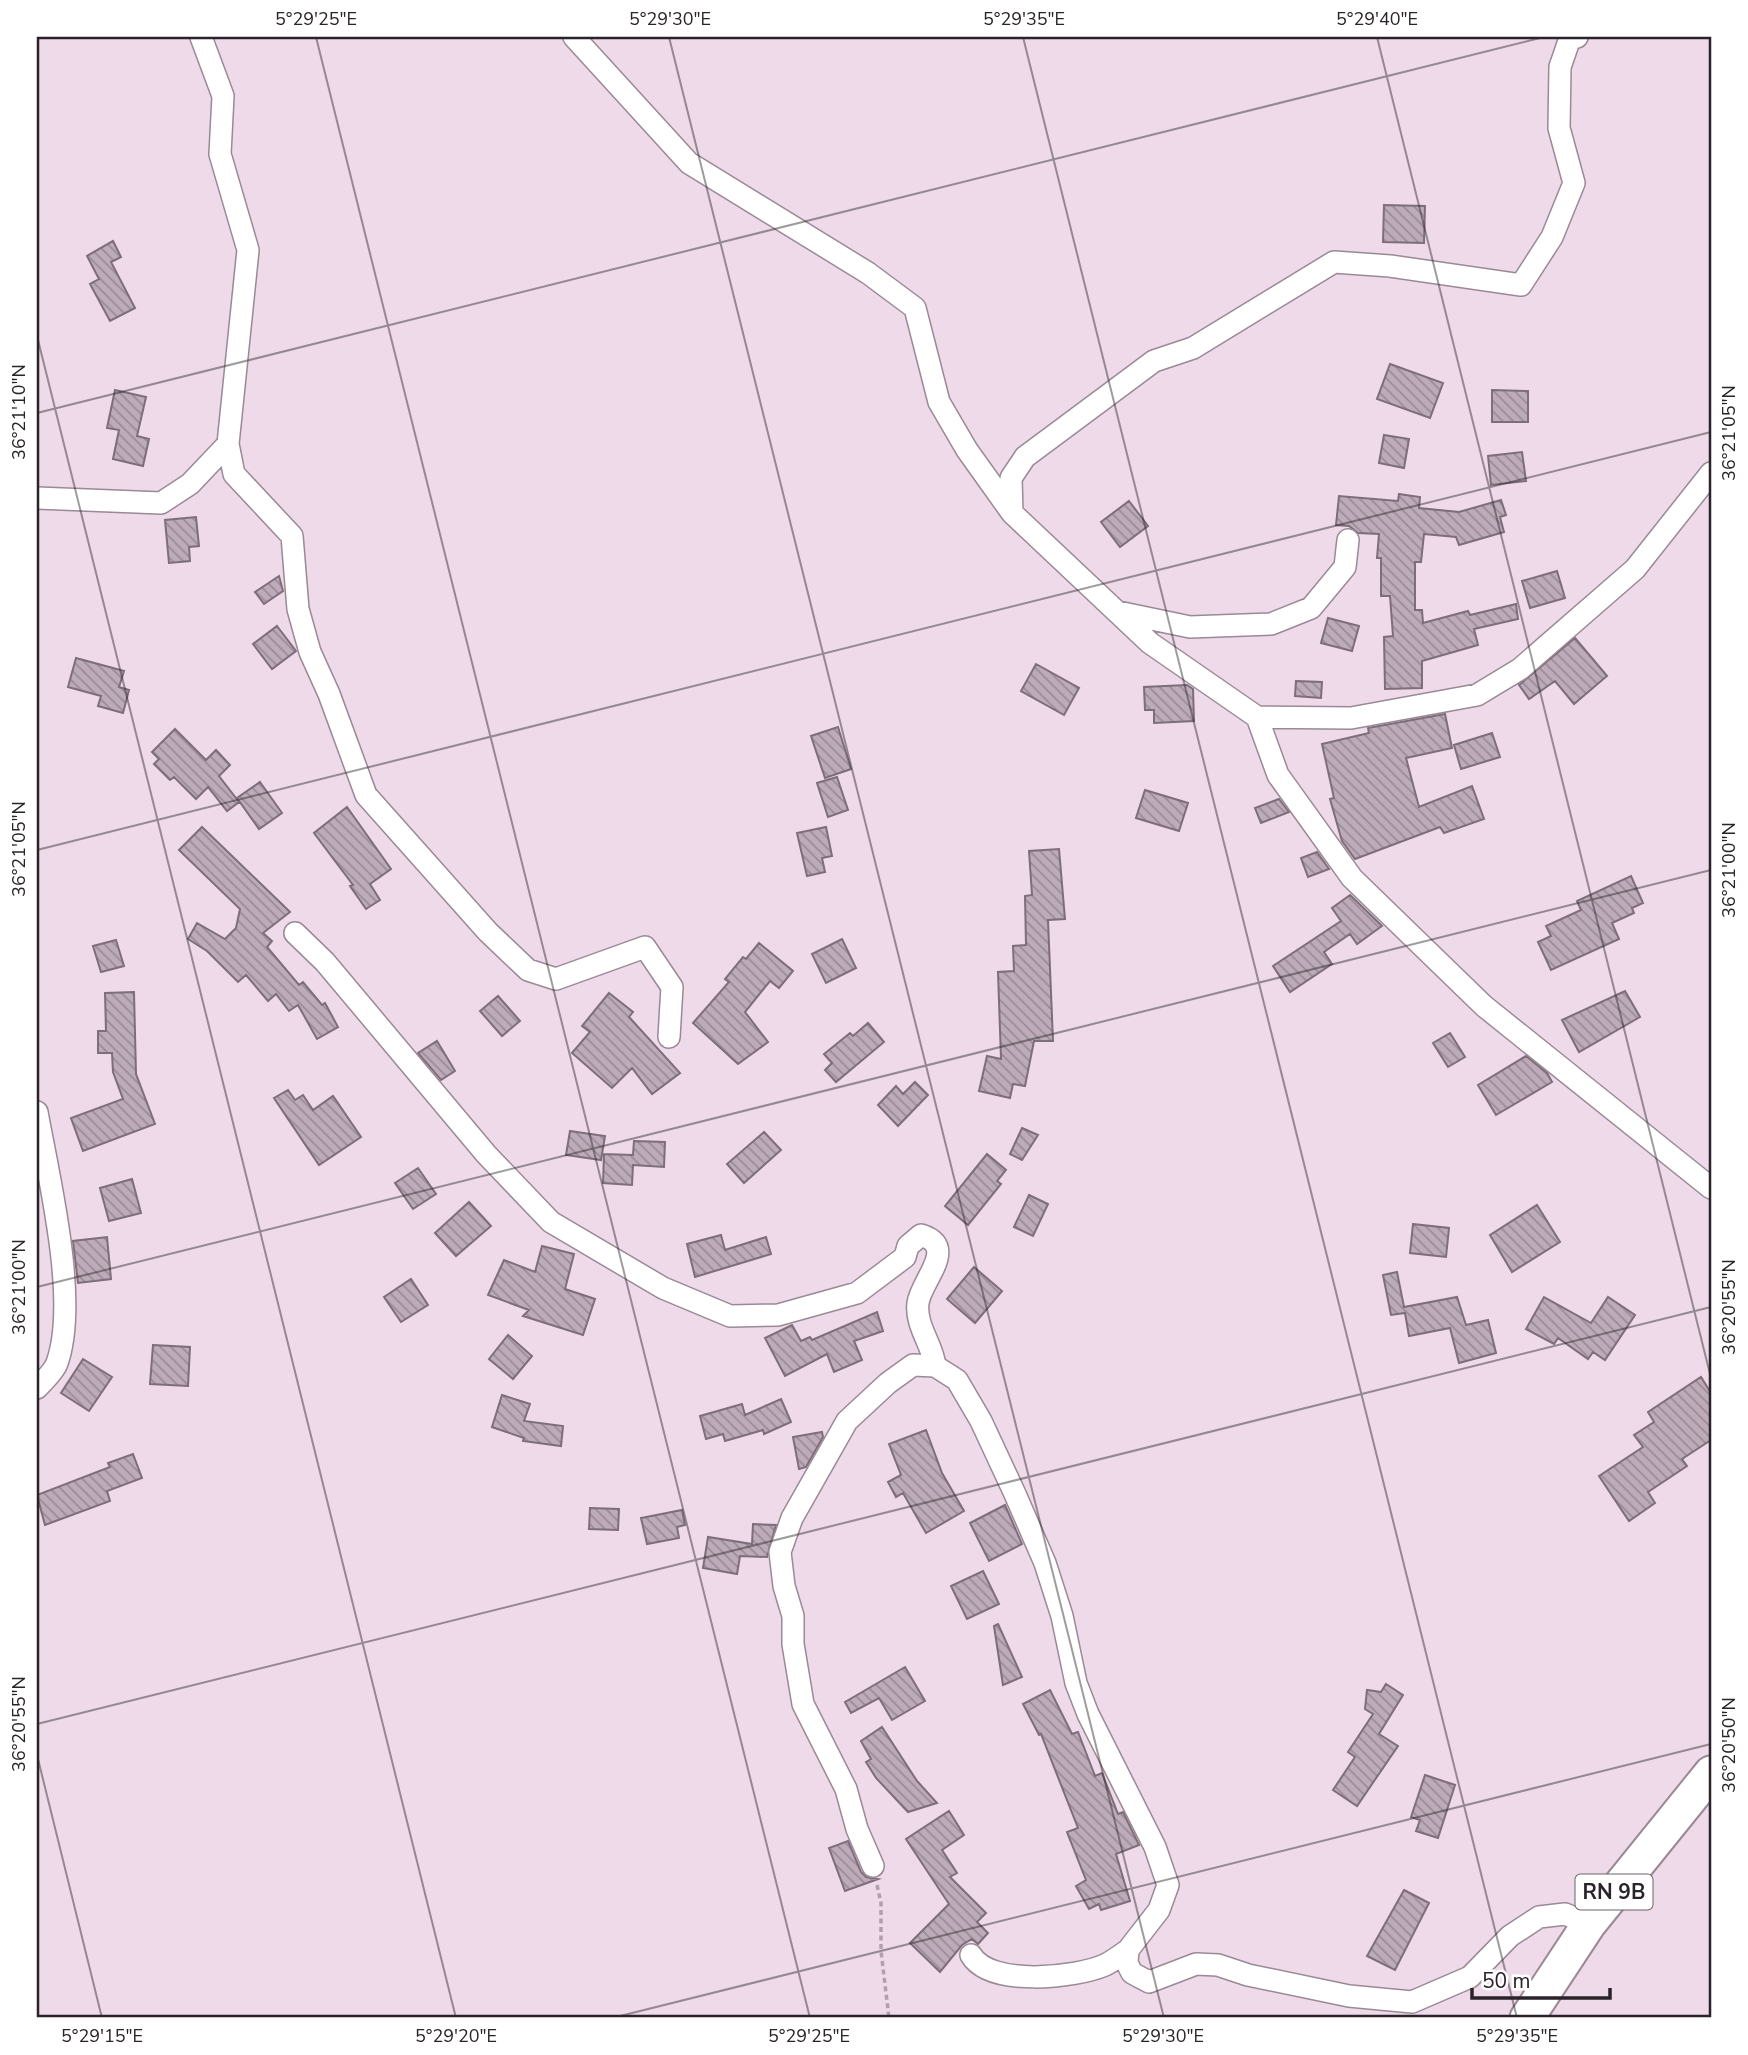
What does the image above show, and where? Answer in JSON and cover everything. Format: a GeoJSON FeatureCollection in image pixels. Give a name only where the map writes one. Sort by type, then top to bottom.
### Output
{"type":"FeatureCollection","features":[{"type":"Feature","properties":{"kind":"main road","name":"RN 9B"},"geometry":{"type":"LineString","coordinates":[[1527,2018],[1589,1924],[1711,1773]]}},
{"type":"Feature","properties":{"kind":"street"},"geometry":{"type":"LineString","coordinates":[[201,37],[223,96],[219,154],[248,250],[228,444],[234,474],[292,536],[298,609],[310,652],[330,694],[366,795],[488,932],[528,970],[556,979],[645,947],[672,987],[669,1037]]}},
{"type":"Feature","properties":{"kind":"street"},"geometry":{"type":"LineString","coordinates":[[574,37],[689,163],[868,273],[915,307],[939,402],[967,450],[1012,513],[1150,643],[1257,717],[1351,718],[1477,695],[1520,669],[1635,569],[1711,473]]}},
{"type":"Feature","properties":{"kind":"street"},"geometry":{"type":"LineString","coordinates":[[1012,513],[1011,478],[1025,457],[1153,361],[1193,348],[1334,262],[1390,266],[1521,285],[1552,237],[1574,183],[1559,128],[1560,67],[1570,38],[1577,37]]}},
{"type":"Feature","properties":{"kind":"street"},"geometry":{"type":"LineString","coordinates":[[37,498],[161,503],[190,484],[228,444]]}},
{"type":"Feature","properties":{"kind":"street"},"geometry":{"type":"LineString","coordinates":[[1116,611],[1190,627],[1271,624],[1311,608],[1346,567],[1348,540]]}},
{"type":"Feature","properties":{"kind":"street"},"geometry":{"type":"LineString","coordinates":[[1257,717],[1278,775],[1352,878],[1484,1006],[1711,1188]]}},
{"type":"Feature","properties":{"kind":"street"},"geometry":{"type":"LineString","coordinates":[[295,933],[325,961],[486,1154],[551,1222],[663,1288],[730,1316],[779,1315],[857,1293],[905,1257],[908,1246],[921,1236],[931,1238],[937,1244],[939,1255],[918,1305],[923,1336],[934,1351],[935,1366]]}},
{"type":"Feature","properties":{"kind":"street"},"geometry":{"type":"LineString","coordinates":[[37,1112],[62,1250],[64,1340],[56,1367],[37,1388]]}},
{"type":"Feature","properties":{"kind":"street"},"geometry":{"type":"LineString","coordinates":[[873,1866],[846,1789],[803,1704],[793,1644],[793,1616],[784,1586],[780,1552],[792,1518],[847,1420],[888,1382],[913,1365],[935,1366],[957,1380],[981,1421],[1015,1494],[1045,1563],[1062,1616],[1076,1683],[1088,1714],[1155,1847],[1168,1885],[1160,1910],[1128,1950],[1104,1965],[1069,1974],[1010,1977],[976,1964],[971,1955]]}},
{"type":"Feature","properties":{"kind":"street"},"geometry":{"type":"LineString","coordinates":[[1128,1950],[1127,1963],[1132,1973],[1149,1982],[1196,1964],[1218,1965],[1248,1975],[1349,1996],[1412,2002],[1470,1977],[1510,1936],[1539,1917],[1564,1914],[1589,1924]]}},
{"type":"Feature","properties":{"kind":"path"},"geometry":{"type":"LineString","coordinates":[[873,1866],[881,1903],[881,1951],[889,2018]]}},
{"type":"Feature","properties":{"kind":"building"},"geometry":{"type":"Polygon","coordinates":[[[1384,205],[1425,206],[1424,243],[1383,242],[1384,205]]]}},
{"type":"Feature","properties":{"kind":"building"},"geometry":{"type":"Polygon","coordinates":[[[113,241],[121,257],[111,262],[135,308],[110,321],[90,284],[99,279],[87,256],[113,241]]]}},
{"type":"Feature","properties":{"kind":"building"},"geometry":{"type":"Polygon","coordinates":[[[1390,364],[1443,383],[1430,418],[1377,399],[1390,364]]]}},
{"type":"Feature","properties":{"kind":"building"},"geometry":{"type":"Polygon","coordinates":[[[115,390],[146,397],[137,436],[149,439],[143,466],[113,459],[119,430],[107,428],[115,390]]]}},
{"type":"Feature","properties":{"kind":"building"},"geometry":{"type":"Polygon","coordinates":[[[1492,390],[1528,391],[1528,422],[1492,422],[1492,390]]]}},
{"type":"Feature","properties":{"kind":"building"},"geometry":{"type":"Polygon","coordinates":[[[1384,435],[1409,439],[1404,468],[1379,463],[1384,435]]]}},
{"type":"Feature","properties":{"kind":"building"},"geometry":{"type":"Polygon","coordinates":[[[1522,452],[1526,481],[1491,485],[1488,456],[1522,452]]]}},
{"type":"Feature","properties":{"kind":"building"},"geometry":{"type":"Polygon","coordinates":[[[1399,494],[1420,497],[1419,508],[1459,512],[1501,500],[1506,515],[1500,517],[1504,532],[1459,545],[1456,537],[1424,534],[1421,562],[1415,562],[1415,610],[1422,610],[1423,623],[1468,611],[1470,615],[1516,604],[1518,619],[1474,629],[1478,645],[1422,661],[1422,688],[1385,689],[1384,637],[1393,636],[1390,596],[1381,596],[1381,558],[1377,558],[1379,534],[1358,533],[1349,526],[1336,525],[1339,496],[1398,501],[1399,494]]]}},
{"type":"Feature","properties":{"kind":"building"},"geometry":{"type":"Polygon","coordinates":[[[1129,501],[1148,526],[1120,547],[1101,522],[1129,501]]]}},
{"type":"Feature","properties":{"kind":"building"},"geometry":{"type":"Polygon","coordinates":[[[196,517],[199,546],[189,547],[190,561],[169,563],[165,520],[196,517]]]}},
{"type":"Feature","properties":{"kind":"building"},"geometry":{"type":"Polygon","coordinates":[[[1557,571],[1565,598],[1530,608],[1522,581],[1557,571]]]}},
{"type":"Feature","properties":{"kind":"building"},"geometry":{"type":"Polygon","coordinates":[[[279,576],[283,591],[264,604],[255,592],[279,576]]]}},
{"type":"Feature","properties":{"kind":"building"},"geometry":{"type":"Polygon","coordinates":[[[1328,618],[1359,626],[1352,651],[1321,643],[1328,618]]]}},
{"type":"Feature","properties":{"kind":"building"},"geometry":{"type":"Polygon","coordinates":[[[277,626],[296,651],[272,669],[253,644],[277,626]]]}},
{"type":"Feature","properties":{"kind":"building"},"geometry":{"type":"Polygon","coordinates":[[[1575,638],[1607,676],[1574,704],[1555,681],[1529,699],[1519,685],[1575,638]]]}},
{"type":"Feature","properties":{"kind":"building"},"geometry":{"type":"Polygon","coordinates":[[[76,658],[124,671],[119,687],[129,690],[123,713],[98,706],[101,696],[68,687],[76,658]]]}},
{"type":"Feature","properties":{"kind":"building"},"geometry":{"type":"Polygon","coordinates":[[[1036,664],[1079,688],[1064,715],[1021,691],[1036,664]]]}},
{"type":"Feature","properties":{"kind":"building"},"geometry":{"type":"Polygon","coordinates":[[[1296,681],[1322,682],[1321,698],[1295,696],[1296,681]]]}},
{"type":"Feature","properties":{"kind":"building"},"geometry":{"type":"Polygon","coordinates":[[[1187,685],[1193,689],[1194,721],[1154,723],[1154,710],[1145,710],[1144,687],[1187,685]]]}},
{"type":"Feature","properties":{"kind":"building"},"geometry":{"type":"Polygon","coordinates":[[[1445,714],[1452,748],[1406,758],[1419,807],[1472,786],[1484,819],[1444,833],[1440,827],[1355,859],[1342,841],[1330,799],[1334,798],[1322,744],[1369,733],[1368,728],[1445,714]]]}},
{"type":"Feature","properties":{"kind":"building"},"geometry":{"type":"Polygon","coordinates":[[[838,727],[851,769],[825,778],[811,736],[838,727]]]}},
{"type":"Feature","properties":{"kind":"building"},"geometry":{"type":"Polygon","coordinates":[[[175,729],[206,760],[216,750],[230,765],[219,776],[239,802],[227,811],[208,787],[196,799],[174,777],[170,780],[154,764],[159,759],[152,752],[175,729]]]}},
{"type":"Feature","properties":{"kind":"building"},"geometry":{"type":"Polygon","coordinates":[[[1492,733],[1500,757],[1461,769],[1454,745],[1492,733]]]}},
{"type":"Feature","properties":{"kind":"building"},"geometry":{"type":"Polygon","coordinates":[[[837,777],[848,810],[828,817],[817,783],[837,777]]]}},
{"type":"Feature","properties":{"kind":"building"},"geometry":{"type":"Polygon","coordinates":[[[260,782],[282,813],[259,829],[237,798],[260,782]]]}},
{"type":"Feature","properties":{"kind":"building"},"geometry":{"type":"Polygon","coordinates":[[[1145,790],[1188,803],[1179,831],[1136,818],[1145,790]]]}},
{"type":"Feature","properties":{"kind":"building"},"geometry":{"type":"Polygon","coordinates":[[[1279,799],[1289,812],[1261,823],[1255,808],[1279,799]]]}},
{"type":"Feature","properties":{"kind":"building"},"geometry":{"type":"Polygon","coordinates":[[[347,807],[391,869],[370,884],[380,900],[366,909],[350,886],[353,885],[314,833],[347,807]]]}},
{"type":"Feature","properties":{"kind":"building"},"geometry":{"type":"Polygon","coordinates":[[[202,827],[290,912],[263,933],[272,941],[267,947],[299,985],[303,982],[322,1005],[325,1003],[338,1027],[317,1039],[298,1005],[289,1011],[276,994],[268,1001],[246,975],[238,982],[207,951],[188,939],[197,923],[225,939],[236,928],[240,909],[179,850],[202,827]]]}},
{"type":"Feature","properties":{"kind":"building"},"geometry":{"type":"Polygon","coordinates":[[[826,827],[832,856],[822,858],[825,872],[807,876],[797,833],[826,827]]]}},
{"type":"Feature","properties":{"kind":"building"},"geometry":{"type":"Polygon","coordinates":[[[1059,849],[1065,919],[1048,920],[1053,1041],[1034,1041],[1025,1086],[1013,1084],[1010,1098],[979,1091],[987,1056],[1001,1059],[998,972],[1014,971],[1013,946],[1026,945],[1025,896],[1032,895],[1029,851],[1059,849]]]}},
{"type":"Feature","properties":{"kind":"building"},"geometry":{"type":"Polygon","coordinates":[[[1317,852],[1329,869],[1308,877],[1301,858],[1317,852]]]}},
{"type":"Feature","properties":{"kind":"building"},"geometry":{"type":"Polygon","coordinates":[[[1631,876],[1643,903],[1632,908],[1634,913],[1612,923],[1619,939],[1551,970],[1538,942],[1551,936],[1546,926],[1581,910],[1577,901],[1631,876]]]}},
{"type":"Feature","properties":{"kind":"building"},"geometry":{"type":"Polygon","coordinates":[[[1350,895],[1382,926],[1357,944],[1350,934],[1324,952],[1332,964],[1290,992],[1273,966],[1341,921],[1332,908],[1350,895]]]}},
{"type":"Feature","properties":{"kind":"building"},"geometry":{"type":"Polygon","coordinates":[[[842,939],[856,968],[826,983],[812,954],[842,939]]]}},
{"type":"Feature","properties":{"kind":"building"},"geometry":{"type":"Polygon","coordinates":[[[116,940],[124,966],[101,972],[93,946],[116,940]]]}},
{"type":"Feature","properties":{"kind":"building"},"geometry":{"type":"Polygon","coordinates":[[[759,943],[793,971],[779,988],[770,981],[745,1012],[768,1042],[738,1064],[693,1023],[729,982],[725,979],[743,957],[746,959],[759,943]]]}},
{"type":"Feature","properties":{"kind":"building"},"geometry":{"type":"Polygon","coordinates":[[[1625,991],[1640,1017],[1579,1052],[1562,1020],[1625,991]]]}},
{"type":"Feature","properties":{"kind":"building"},"geometry":{"type":"Polygon","coordinates":[[[134,992],[136,1074],[155,1124],[83,1151],[71,1118],[123,1099],[113,1072],[112,1053],[98,1053],[98,1031],[106,1031],[105,993],[134,992]]]}},
{"type":"Feature","properties":{"kind":"building"},"geometry":{"type":"Polygon","coordinates":[[[609,993],[633,1012],[629,1017],[680,1073],[652,1094],[632,1068],[612,1088],[572,1053],[590,1032],[582,1026],[609,993]]]}},
{"type":"Feature","properties":{"kind":"building"},"geometry":{"type":"Polygon","coordinates":[[[498,996],[520,1021],[502,1036],[480,1011],[498,996]]]}},
{"type":"Feature","properties":{"kind":"building"},"geometry":{"type":"Polygon","coordinates":[[[868,1023],[884,1042],[836,1082],[825,1070],[832,1063],[824,1054],[850,1033],[853,1036],[868,1023]]]}},
{"type":"Feature","properties":{"kind":"building"},"geometry":{"type":"Polygon","coordinates":[[[1450,1033],[1465,1057],[1448,1067],[1433,1043],[1450,1033]]]}},
{"type":"Feature","properties":{"kind":"building"},"geometry":{"type":"Polygon","coordinates":[[[437,1041],[455,1071],[441,1080],[418,1053],[437,1041]]]}},
{"type":"Feature","properties":{"kind":"building"},"geometry":{"type":"Polygon","coordinates":[[[1526,1056],[1547,1073],[1552,1082],[1496,1115],[1478,1085],[1526,1056]]]}},
{"type":"Feature","properties":{"kind":"building"},"geometry":{"type":"Polygon","coordinates":[[[915,1082],[928,1095],[898,1126],[878,1105],[896,1086],[903,1094],[915,1082]]]}},
{"type":"Feature","properties":{"kind":"building"},"geometry":{"type":"Polygon","coordinates":[[[288,1090],[295,1100],[303,1095],[313,1110],[333,1096],[361,1137],[319,1165],[274,1098],[288,1090]]]}},
{"type":"Feature","properties":{"kind":"building"},"geometry":{"type":"Polygon","coordinates":[[[1022,1128],[1038,1135],[1022,1160],[1010,1154],[1022,1128]]]}},
{"type":"Feature","properties":{"kind":"building"},"geometry":{"type":"Polygon","coordinates":[[[570,1131],[605,1136],[601,1160],[566,1155],[570,1131]]]}},
{"type":"Feature","properties":{"kind":"building"},"geometry":{"type":"Polygon","coordinates":[[[764,1132],[781,1150],[744,1183],[727,1164],[764,1132]]]}},
{"type":"Feature","properties":{"kind":"building"},"geometry":{"type":"Polygon","coordinates":[[[634,1141],[665,1142],[664,1167],[633,1165],[632,1185],[603,1183],[604,1154],[633,1155],[634,1141]]]}},
{"type":"Feature","properties":{"kind":"building"},"geometry":{"type":"Polygon","coordinates":[[[987,1154],[1006,1170],[997,1181],[1001,1184],[968,1225],[945,1206],[987,1154]]]}},
{"type":"Feature","properties":{"kind":"building"},"geometry":{"type":"Polygon","coordinates":[[[418,1168],[436,1194],[413,1209],[395,1183],[418,1168]]]}},
{"type":"Feature","properties":{"kind":"building"},"geometry":{"type":"Polygon","coordinates":[[[132,1179],[141,1213],[109,1221],[100,1188],[132,1179]]]}},
{"type":"Feature","properties":{"kind":"building"},"geometry":{"type":"Polygon","coordinates":[[[1029,1195],[1048,1204],[1033,1236],[1014,1227],[1029,1195]]]}},
{"type":"Feature","properties":{"kind":"building"},"geometry":{"type":"Polygon","coordinates":[[[469,1202],[491,1226],[456,1256],[435,1233],[469,1202]]]}},
{"type":"Feature","properties":{"kind":"building"},"geometry":{"type":"Polygon","coordinates":[[[1537,1205],[1560,1242],[1512,1272],[1490,1235],[1537,1205]]]}},
{"type":"Feature","properties":{"kind":"building"},"geometry":{"type":"Polygon","coordinates":[[[1413,1224],[1449,1228],[1446,1257],[1410,1253],[1413,1224]]]}},
{"type":"Feature","properties":{"kind":"building"},"geometry":{"type":"Polygon","coordinates":[[[721,1235],[725,1250],[766,1237],[771,1254],[695,1277],[687,1244],[721,1235]]]}},
{"type":"Feature","properties":{"kind":"building"},"geometry":{"type":"Polygon","coordinates":[[[107,1237],[111,1279],[78,1283],[73,1241],[107,1237]]]}},
{"type":"Feature","properties":{"kind":"building"},"geometry":{"type":"Polygon","coordinates":[[[542,1246],[574,1254],[565,1289],[595,1299],[583,1335],[523,1316],[529,1310],[488,1295],[504,1260],[535,1272],[542,1246]]]}},
{"type":"Feature","properties":{"kind":"building"},"geometry":{"type":"Polygon","coordinates":[[[974,1267],[1002,1291],[975,1323],[947,1299],[974,1267]]]}},
{"type":"Feature","properties":{"kind":"building"},"geometry":{"type":"Polygon","coordinates":[[[1397,1272],[1404,1307],[1457,1297],[1466,1325],[1488,1320],[1496,1353],[1459,1363],[1450,1328],[1409,1336],[1405,1313],[1391,1315],[1383,1275],[1397,1272]]]}},
{"type":"Feature","properties":{"kind":"building"},"geometry":{"type":"Polygon","coordinates":[[[411,1279],[428,1305],[401,1322],[384,1297],[411,1279]]]}},
{"type":"Feature","properties":{"kind":"building"},"geometry":{"type":"Polygon","coordinates":[[[1544,1297],[1591,1323],[1608,1297],[1635,1315],[1605,1360],[1593,1352],[1588,1359],[1558,1338],[1554,1344],[1526,1329],[1544,1297]]]}},
{"type":"Feature","properties":{"kind":"building"},"geometry":{"type":"Polygon","coordinates":[[[877,1312],[883,1331],[854,1341],[862,1360],[834,1372],[827,1354],[785,1376],[765,1338],[792,1325],[801,1341],[810,1337],[812,1340],[877,1312]]]}},
{"type":"Feature","properties":{"kind":"building"},"geometry":{"type":"Polygon","coordinates":[[[508,1335],[532,1356],[513,1379],[489,1359],[508,1335]]]}},
{"type":"Feature","properties":{"kind":"building"},"geometry":{"type":"Polygon","coordinates":[[[153,1345],[190,1347],[188,1386],[150,1384],[153,1345]]]}},
{"type":"Feature","properties":{"kind":"building"},"geometry":{"type":"Polygon","coordinates":[[[83,1359],[112,1377],[89,1411],[61,1393],[83,1359]]]}},
{"type":"Feature","properties":{"kind":"building"},"geometry":{"type":"Polygon","coordinates":[[[1701,1377],[1711,1393],[1711,1440],[1682,1459],[1687,1466],[1648,1492],[1655,1503],[1629,1521],[1599,1476],[1643,1447],[1634,1435],[1654,1422],[1648,1412],[1701,1377]]]}},
{"type":"Feature","properties":{"kind":"building"},"geometry":{"type":"Polygon","coordinates":[[[502,1395],[530,1404],[524,1421],[563,1426],[561,1446],[523,1441],[524,1438],[492,1427],[502,1395]]]}},
{"type":"Feature","properties":{"kind":"building"},"geometry":{"type":"Polygon","coordinates":[[[781,1399],[791,1422],[764,1434],[763,1430],[725,1441],[723,1434],[706,1439],[700,1416],[742,1404],[745,1415],[781,1399]]]}},
{"type":"Feature","properties":{"kind":"building"},"geometry":{"type":"Polygon","coordinates":[[[926,1430],[942,1473],[964,1511],[926,1533],[903,1493],[896,1497],[888,1482],[901,1475],[889,1444],[926,1430]]]}},
{"type":"Feature","properties":{"kind":"building"},"geometry":{"type":"Polygon","coordinates":[[[822,1432],[823,1437],[806,1467],[799,1469],[793,1437],[822,1432]]]}},
{"type":"Feature","properties":{"kind":"building"},"geometry":{"type":"Polygon","coordinates":[[[133,1454],[142,1478],[107,1491],[110,1501],[45,1525],[37,1495],[110,1467],[108,1463],[133,1454]]]}},
{"type":"Feature","properties":{"kind":"building"},"geometry":{"type":"Polygon","coordinates":[[[1005,1505],[1022,1544],[989,1561],[970,1523],[1005,1505]]]}},
{"type":"Feature","properties":{"kind":"building"},"geometry":{"type":"Polygon","coordinates":[[[590,1508],[619,1509],[618,1530],[589,1529],[590,1508]]]}},
{"type":"Feature","properties":{"kind":"building"},"geometry":{"type":"Polygon","coordinates":[[[682,1510],[685,1525],[677,1527],[679,1538],[647,1544],[641,1518],[682,1510]]]}},
{"type":"Feature","properties":{"kind":"building"},"geometry":{"type":"Polygon","coordinates":[[[753,1524],[776,1525],[767,1557],[740,1556],[737,1574],[703,1568],[708,1537],[752,1544],[753,1524]]]}},
{"type":"Feature","properties":{"kind":"building"},"geometry":{"type":"Polygon","coordinates":[[[983,1571],[999,1604],[967,1619],[951,1586],[983,1571]]]}},
{"type":"Feature","properties":{"kind":"building"},"geometry":{"type":"Polygon","coordinates":[[[998,1624],[1022,1677],[1003,1685],[994,1626],[998,1624]]]}},
{"type":"Feature","properties":{"kind":"building"},"geometry":{"type":"Polygon","coordinates":[[[905,1667],[925,1701],[892,1720],[879,1698],[851,1713],[845,1702],[905,1667]]]}},
{"type":"Feature","properties":{"kind":"building"},"geometry":{"type":"Polygon","coordinates":[[[1386,1684],[1403,1695],[1379,1734],[1398,1746],[1357,1806],[1333,1790],[1355,1757],[1348,1752],[1373,1714],[1365,1709],[1367,1690],[1381,1692],[1386,1684]]]}},
{"type":"Feature","properties":{"kind":"building"},"geometry":{"type":"Polygon","coordinates":[[[1050,1690],[1072,1734],[1078,1732],[1095,1776],[1102,1773],[1118,1814],[1123,1812],[1139,1845],[1116,1854],[1130,1901],[1101,1910],[1099,1904],[1089,1909],[1076,1886],[1086,1880],[1067,1832],[1078,1828],[1041,1734],[1039,1735],[1023,1704],[1050,1690]]]}},
{"type":"Feature","properties":{"kind":"building"},"geometry":{"type":"Polygon","coordinates":[[[882,1727],[917,1781],[937,1803],[908,1812],[876,1778],[866,1762],[871,1759],[861,1741],[882,1727]]]}},
{"type":"Feature","properties":{"kind":"building"},"geometry":{"type":"Polygon","coordinates":[[[1425,1775],[1455,1785],[1438,1838],[1416,1831],[1420,1820],[1411,1817],[1425,1775]]]}},
{"type":"Feature","properties":{"kind":"building"},"geometry":{"type":"Polygon","coordinates":[[[949,1811],[964,1835],[942,1850],[957,1873],[950,1877],[986,1913],[977,1922],[988,1933],[978,1944],[972,1939],[962,1945],[940,1972],[910,1943],[949,1904],[906,1839],[949,1811]]]}},
{"type":"Feature","properties":{"kind":"building"},"geometry":{"type":"Polygon","coordinates":[[[848,1841],[861,1872],[866,1877],[878,1879],[845,1891],[829,1848],[848,1841]]]}},
{"type":"Feature","properties":{"kind":"building"},"geometry":{"type":"Polygon","coordinates":[[[1404,1890],[1429,1903],[1395,1970],[1367,1956],[1404,1890]]]}}]}
